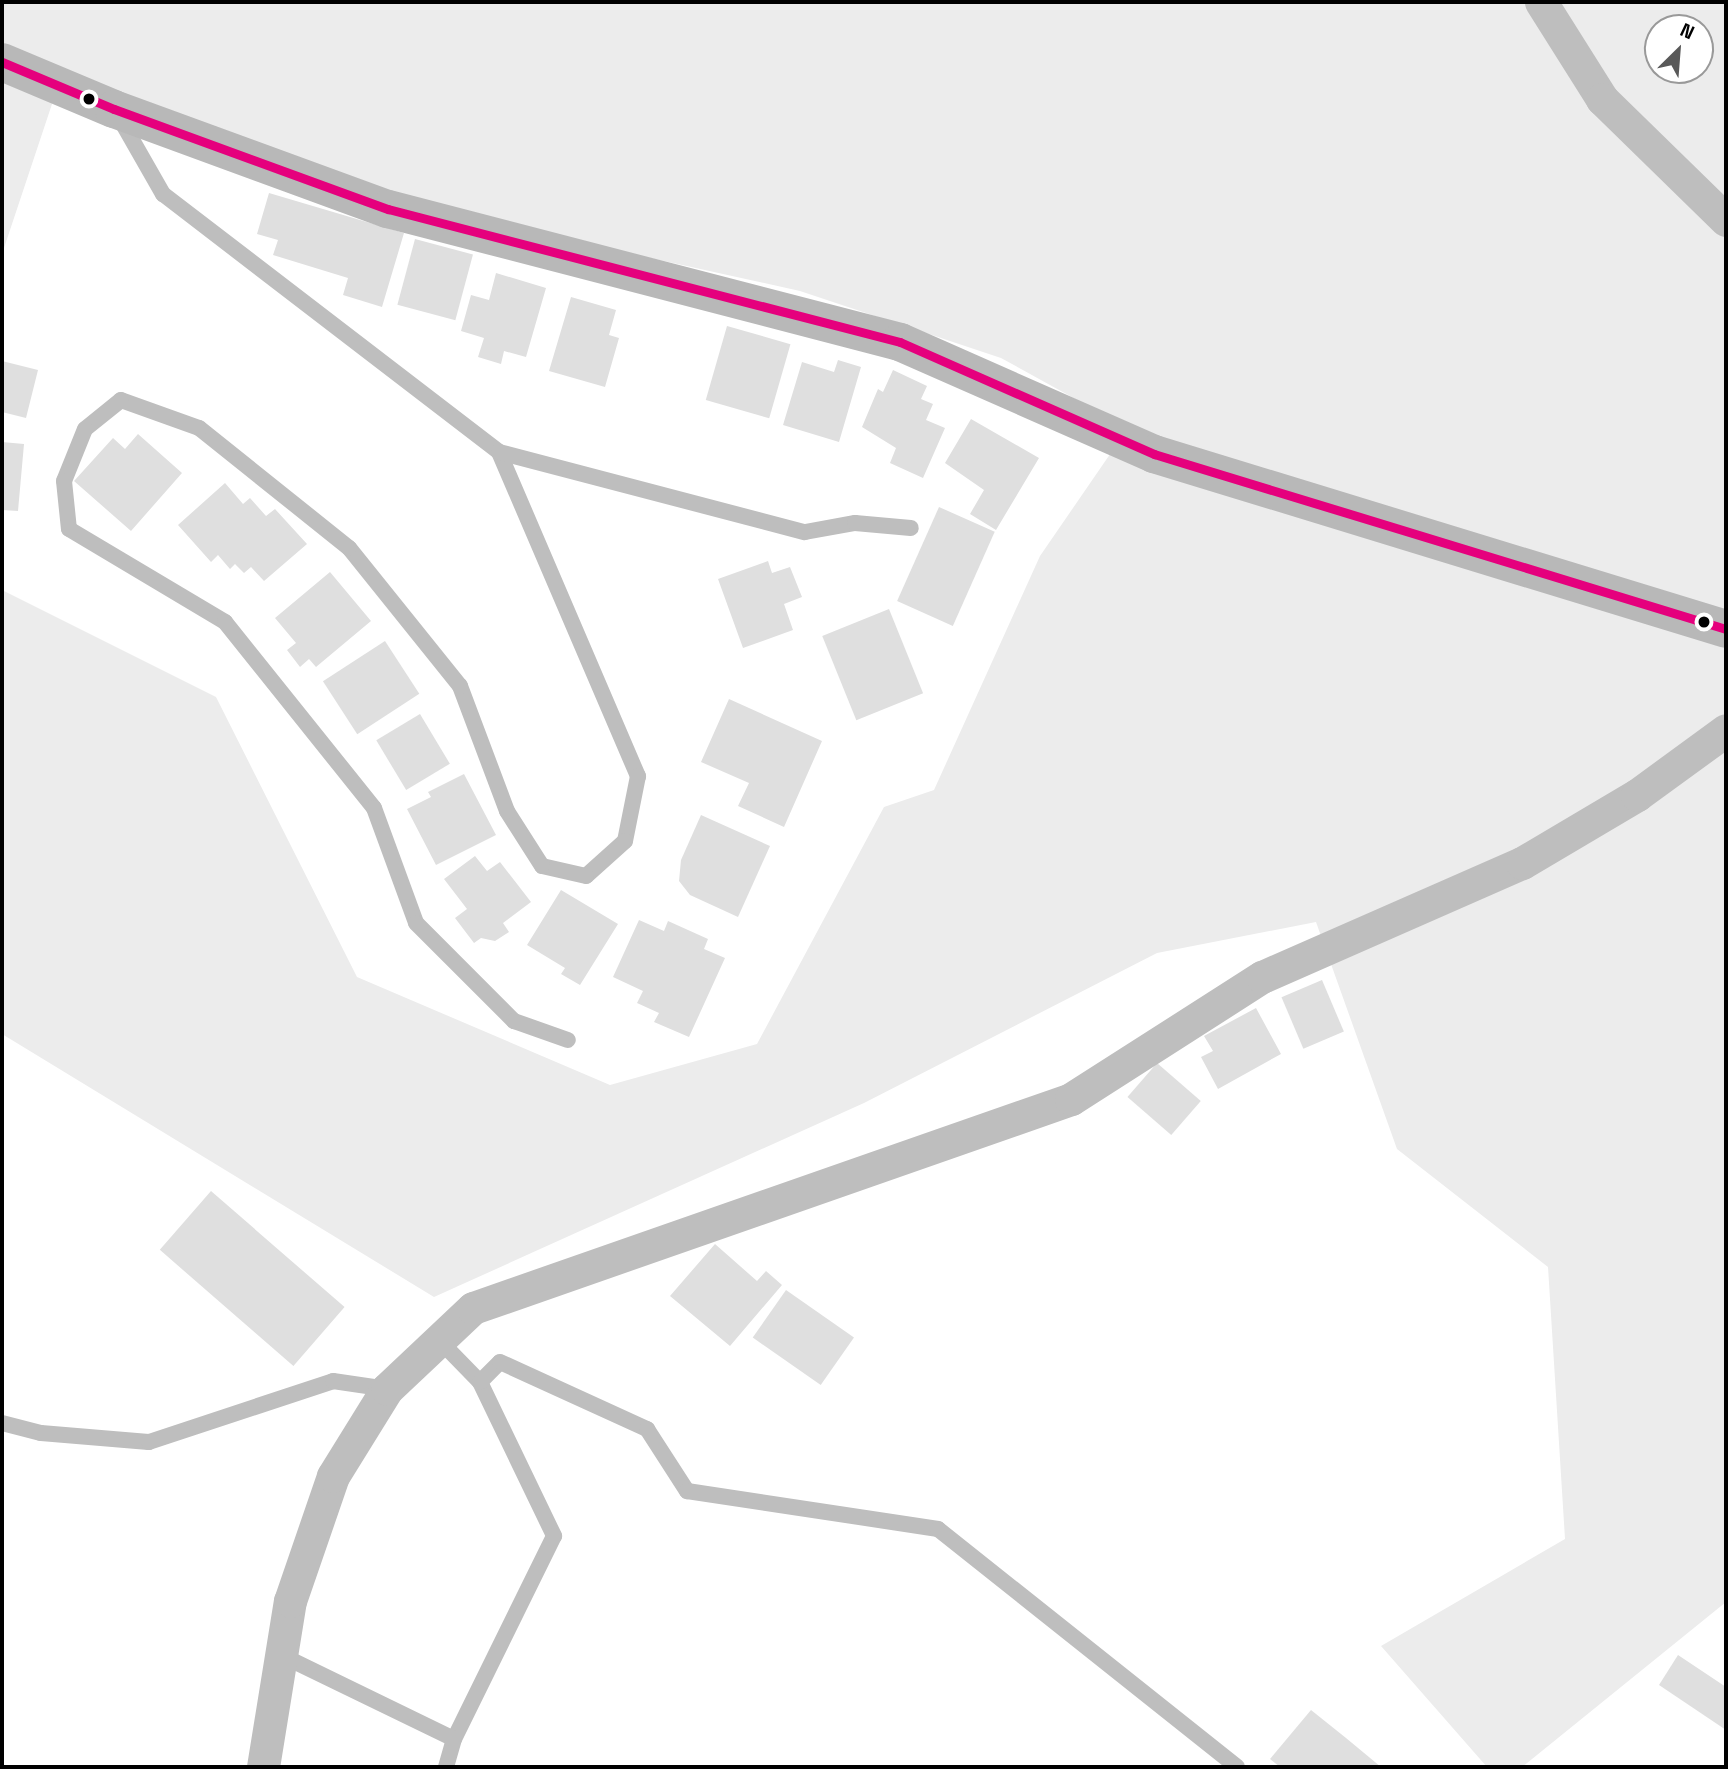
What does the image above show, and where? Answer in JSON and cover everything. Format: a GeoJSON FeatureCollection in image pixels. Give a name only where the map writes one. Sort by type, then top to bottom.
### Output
{"type":"FeatureCollection","features":[{"type":"Feature","properties":{"kind":"street"},"geometry":{"type":"LineString","coordinates":[[1541,2],[1602,99],[1726,220]]}},
{"type":"Feature","properties":{"kind":"street"},"geometry":{"type":"LineString","coordinates":[[2,62],[114,109],[388,209],[900,342],[1154,453],[1726,629]]}},
{"type":"Feature","properties":{"kind":"street"},"geometry":{"type":"LineString","coordinates":[[263,1767],[290,1601],[333,1476],[387,1389],[473,1308],[1070,1099],[1262,977],[1522,863],[1637,795],[1726,730]]}},
{"type":"Feature","properties":{"kind":"lane"},"geometry":{"type":"LineString","coordinates":[[114,109],[163,194],[499,452],[805,532],[855,523],[911,528]]}},
{"type":"Feature","properties":{"kind":"lane"},"geometry":{"type":"LineString","coordinates":[[499,452],[638,776],[625,841],[586,876],[542,866],[508,811],[460,686],[349,548],[199,428],[121,400],[85,429],[64,481],[69,529],[225,622],[374,808],[416,923],[514,1021],[568,1040]]}},
{"type":"Feature","properties":{"kind":"lane"},"geometry":{"type":"LineString","coordinates":[[439,1340],[480,1382],[554,1536],[454,1739],[446,1767]]}},
{"type":"Feature","properties":{"kind":"lane"},"geometry":{"type":"LineString","coordinates":[[480,1382],[500,1362],[647,1429],[687,1491],[938,1529],[1237,1767]]}},
{"type":"Feature","properties":{"kind":"lane"},"geometry":{"type":"LineString","coordinates":[[2,1423],[41,1433],[149,1442],[333,1381],[387,1389]]}},
{"type":"Feature","properties":{"kind":"lane"},"geometry":{"type":"LineString","coordinates":[[281,1656],[454,1739]]}},
{"type":"Feature","properties":{"kind":"shaded area"},"geometry":{"type":"Polygon","coordinates":[[[2,2],[1726,2],[1726,1602],[1522,1767],[1487,1767],[1381,1646],[1565,1539],[1548,1267],[1397,1149],[1316,922],[1157,953],[864,1103],[434,1297],[2,1034],[2,590],[216,697],[357,977],[610,1085],[757,1044],[884,807],[934,790],[1040,556],[1128,428],[1001,358],[800,291],[369,196],[53,101],[2,254],[2,2]]]}},
{"type":"Feature","properties":{"kind":"building"},"geometry":{"type":"Polygon","coordinates":[[[269,193],[404,233],[382,307],[343,295],[348,278],[273,255],[278,240],[257,234],[269,193]]]}},
{"type":"Feature","properties":{"kind":"building"},"geometry":{"type":"Polygon","coordinates":[[[415,239],[473,255],[455,320],[397,305],[415,239]]]}},
{"type":"Feature","properties":{"kind":"building"},"geometry":{"type":"Polygon","coordinates":[[[496,273],[546,288],[526,357],[504,351],[501,364],[478,357],[484,338],[461,331],[471,295],[489,300],[496,273]]]}},
{"type":"Feature","properties":{"kind":"building"},"geometry":{"type":"Polygon","coordinates":[[[571,297],[616,310],[609,335],[619,338],[605,387],[549,371],[571,297]]]}},
{"type":"Feature","properties":{"kind":"building"},"geometry":{"type":"Polygon","coordinates":[[[727,326],[790,344],[769,418],[706,400],[727,326]]]}},
{"type":"Feature","properties":{"kind":"building"},"geometry":{"type":"Polygon","coordinates":[[[838,360],[861,367],[839,442],[783,425],[802,362],[834,372],[838,360]]]}},
{"type":"Feature","properties":{"kind":"building"},"geometry":{"type":"Polygon","coordinates":[[[2,361],[38,370],[26,418],[2,412],[2,361]]]}},
{"type":"Feature","properties":{"kind":"building"},"geometry":{"type":"Polygon","coordinates":[[[893,370],[927,386],[921,399],[933,404],[926,420],[945,428],[923,478],[890,463],[896,448],[862,427],[878,389],[883,392],[893,370]]]}},
{"type":"Feature","properties":{"kind":"building"},"geometry":{"type":"Polygon","coordinates":[[[971,419],[1039,458],[996,530],[970,514],[984,490],[945,463],[971,419]]]}},
{"type":"Feature","properties":{"kind":"building"},"geometry":{"type":"Polygon","coordinates":[[[138,434],[182,473],[131,531],[74,481],[113,438],[125,449],[138,434]]]}},
{"type":"Feature","properties":{"kind":"building"},"geometry":{"type":"Polygon","coordinates":[[[2,442],[24,444],[18,511],[2,510],[2,442]]]}},
{"type":"Feature","properties":{"kind":"building"},"geometry":{"type":"Polygon","coordinates":[[[225,483],[243,504],[250,498],[266,516],[275,509],[307,544],[264,581],[251,567],[244,573],[235,564],[230,569],[218,555],[211,562],[178,525],[225,483]]]}},
{"type":"Feature","properties":{"kind":"building"},"geometry":{"type":"Polygon","coordinates":[[[939,507],[995,532],[953,626],[897,601],[939,507]]]}},
{"type":"Feature","properties":{"kind":"building"},"geometry":{"type":"Polygon","coordinates":[[[768,561],[772,573],[790,567],[802,597],[784,604],[793,630],[743,648],[718,579],[768,561]]]}},
{"type":"Feature","properties":{"kind":"building"},"geometry":{"type":"Polygon","coordinates":[[[330,572],[371,621],[316,667],[309,659],[300,667],[287,650],[296,643],[275,618],[330,572]]]}},
{"type":"Feature","properties":{"kind":"building"},"geometry":{"type":"Polygon","coordinates":[[[889,609],[923,693],[856,720],[822,636],[889,609]]]}},
{"type":"Feature","properties":{"kind":"building"},"geometry":{"type":"Polygon","coordinates":[[[385,641],[419,694],[357,734],[323,681],[385,641]]]}},
{"type":"Feature","properties":{"kind":"building"},"geometry":{"type":"Polygon","coordinates":[[[729,699],[822,741],[784,827],[738,806],[749,783],[701,762],[729,699]]]}},
{"type":"Feature","properties":{"kind":"building"},"geometry":{"type":"Polygon","coordinates":[[[420,714],[450,764],[406,790],[376,740],[420,714]]]}},
{"type":"Feature","properties":{"kind":"building"},"geometry":{"type":"Polygon","coordinates":[[[464,774],[496,835],[436,865],[407,809],[431,797],[428,792],[464,774]]]}},
{"type":"Feature","properties":{"kind":"building"},"geometry":{"type":"Polygon","coordinates":[[[701,815],[770,846],[738,917],[690,895],[679,881],[681,860],[701,815]]]}},
{"type":"Feature","properties":{"kind":"building"},"geometry":{"type":"Polygon","coordinates":[[[475,856],[487,871],[500,862],[531,902],[503,923],[509,932],[495,941],[481,938],[474,943],[455,918],[467,909],[444,879],[475,856]]]}},
{"type":"Feature","properties":{"kind":"building"},"geometry":{"type":"Polygon","coordinates":[[[561,890],[618,924],[580,985],[561,974],[565,968],[527,945],[561,890]]]}},
{"type":"Feature","properties":{"kind":"building"},"geometry":{"type":"Polygon","coordinates":[[[639,920],[664,931],[668,921],[708,939],[704,949],[725,958],[689,1037],[654,1022],[659,1013],[637,1003],[643,991],[613,977],[639,920]]]}},
{"type":"Feature","properties":{"kind":"building"},"geometry":{"type":"Polygon","coordinates":[[[1322,980],[1344,1032],[1303,1049],[1281,997],[1322,980]]]}},
{"type":"Feature","properties":{"kind":"building"},"geometry":{"type":"Polygon","coordinates":[[[1256,1008],[1281,1054],[1218,1089],[1201,1057],[1213,1051],[1204,1036],[1256,1008]]]}},
{"type":"Feature","properties":{"kind":"building"},"geometry":{"type":"Polygon","coordinates":[[[1157,1063],[1201,1101],[1171,1135],[1127,1097],[1157,1063]]]}},
{"type":"Feature","properties":{"kind":"building"},"geometry":{"type":"Polygon","coordinates":[[[211,1191],[345,1307],[293,1366],[160,1250],[211,1191]]]}},
{"type":"Feature","properties":{"kind":"building"},"geometry":{"type":"Polygon","coordinates":[[[715,1244],[757,1281],[766,1271],[782,1285],[730,1346],[670,1296],[715,1244]]]}},
{"type":"Feature","properties":{"kind":"building"},"geometry":{"type":"Polygon","coordinates":[[[786,1290],[854,1338],[821,1385],[753,1338],[786,1290]]]}},
{"type":"Feature","properties":{"kind":"building"},"geometry":{"type":"Polygon","coordinates":[[[1678,1655],[1726,1687],[1726,1730],[1659,1685],[1678,1655]]]}},
{"type":"Feature","properties":{"kind":"building"},"geometry":{"type":"Polygon","coordinates":[[[1311,1710],[1381,1767],[1280,1767],[1270,1759],[1311,1710]]]}},
{"type":"Feature","properties":{"kind":"transit line"},"geometry":{"type":"LineString","coordinates":[[2,62],[114,109],[388,209],[900,342],[1154,454],[1726,629]]}}]}
